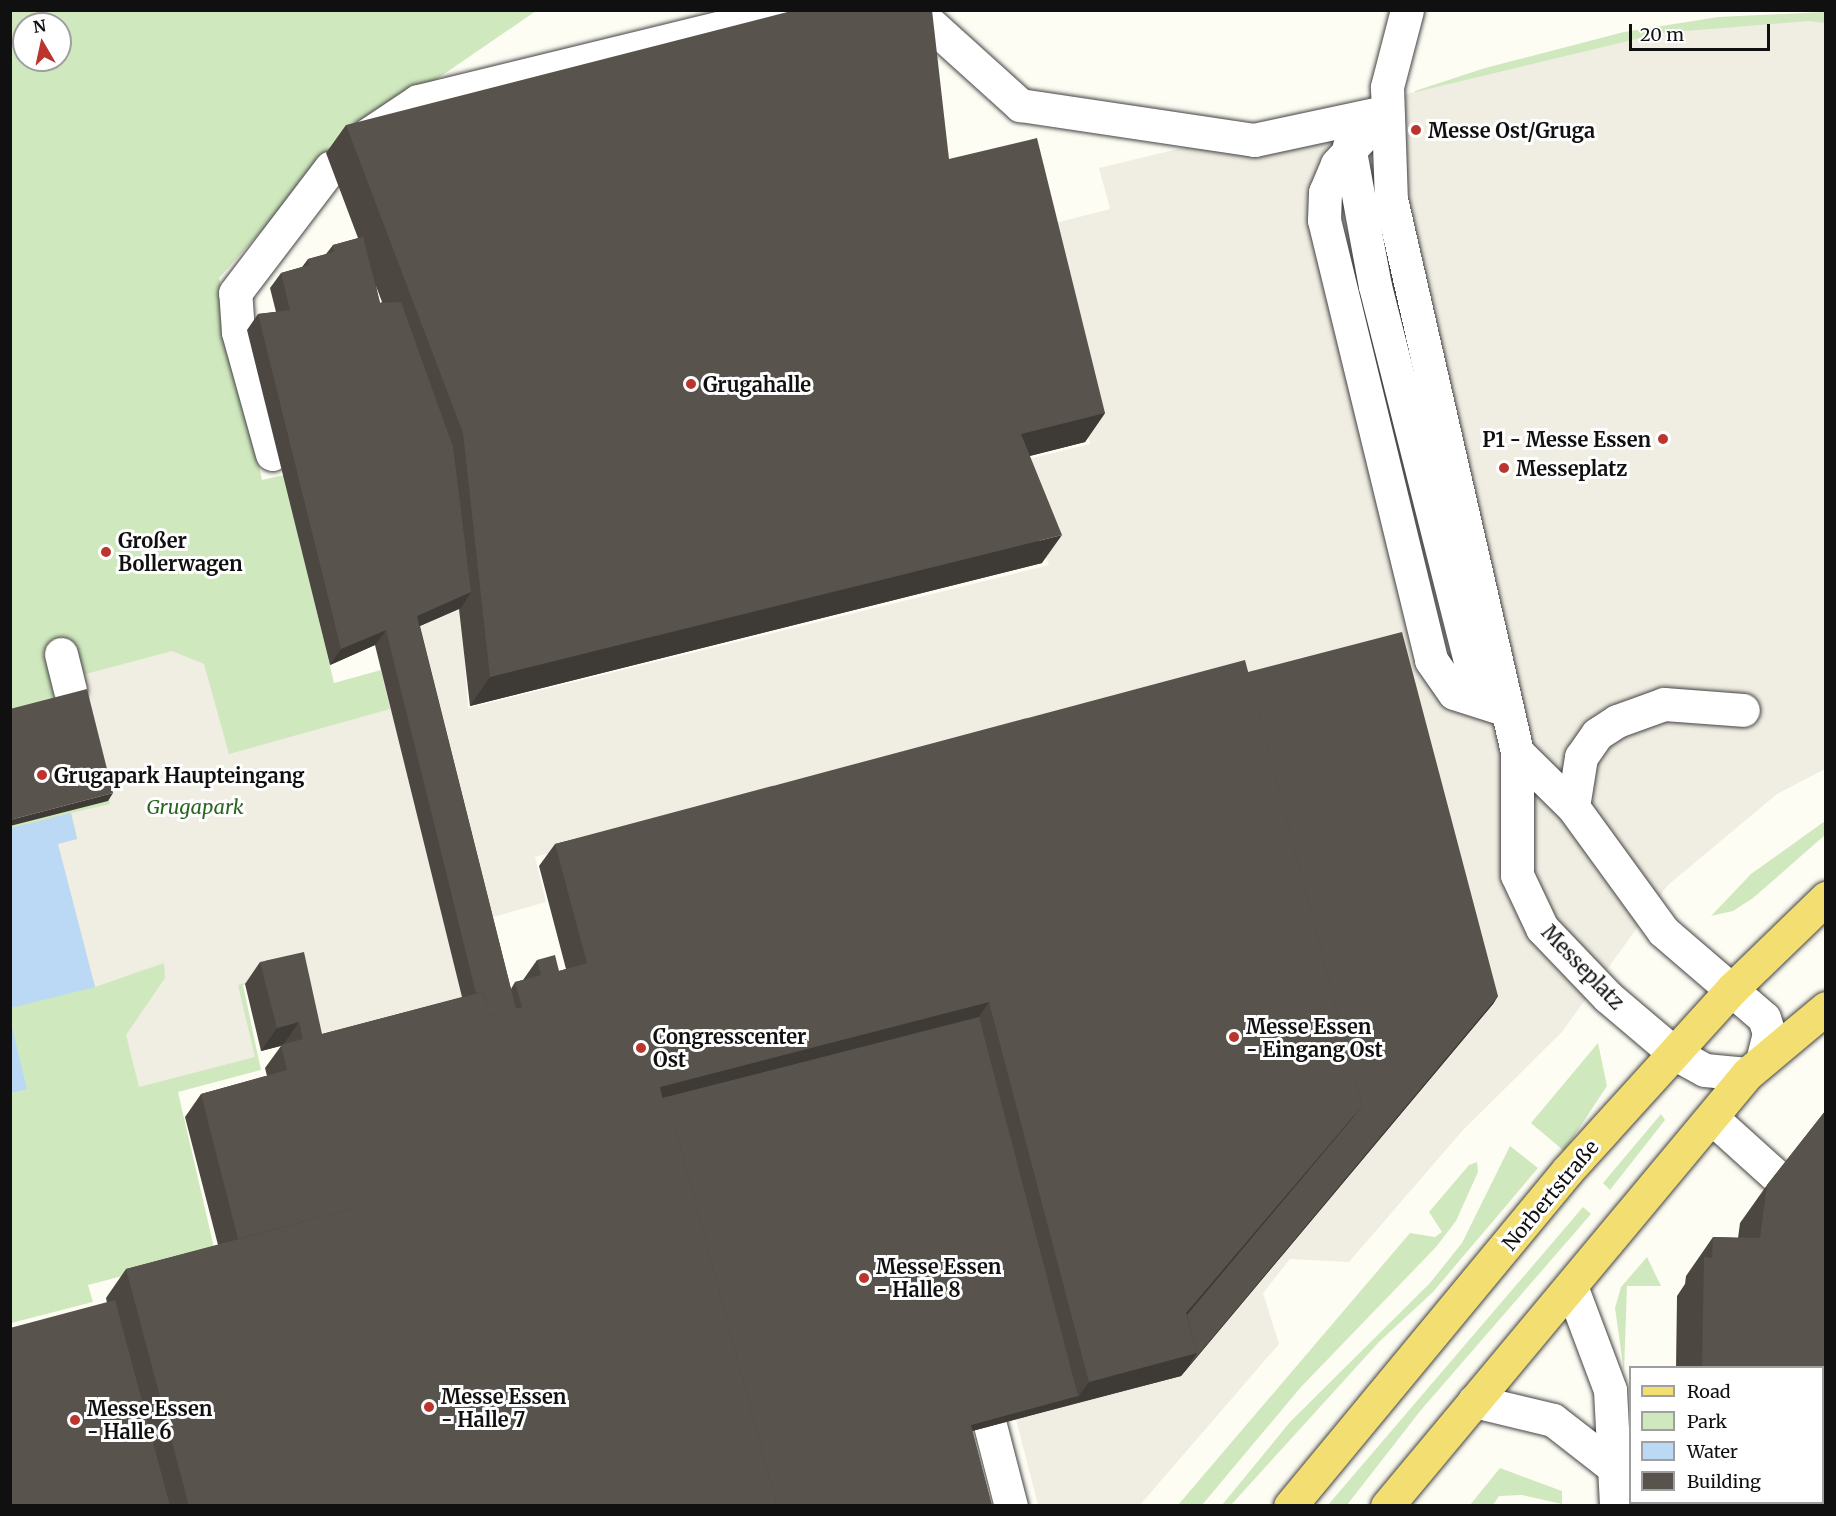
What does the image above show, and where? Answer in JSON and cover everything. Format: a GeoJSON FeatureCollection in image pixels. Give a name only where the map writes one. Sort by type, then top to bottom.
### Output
{"type":"FeatureCollection","features":[{"type":"Feature","properties":{"kind":"main road","name":"Norbertstraße"},"geometry":{"type":"LineString","coordinates":[[1290,1506],[1567,1171],[1732,989],[1826,898]]}},
{"type":"Feature","properties":{"kind":"main road"},"geometry":{"type":"LineString","coordinates":[[1388,1506],[1755,1066],[1826,1008]]}},
{"type":"Feature","properties":{"kind":"street"},"geometry":{"type":"LineString","coordinates":[[272,454],[238,332],[236,293],[340,157],[418,101],[790,10]]}},
{"type":"Feature","properties":{"kind":"street"},"geometry":{"type":"LineString","coordinates":[[915,10],[1020,105],[1254,140],[1385,112]]}},
{"type":"Feature","properties":{"kind":"street","name":"Messeplatz"},"geometry":{"type":"LineString","coordinates":[[1407,10],[1391,59],[1385,112],[1396,233],[1494,706],[1518,752],[1517,875],[1542,928],[1608,997],[1674,1053],[1705,1070],[1755,1066]]}},
{"type":"Feature","properties":{"kind":"street"},"geometry":{"type":"LineString","coordinates":[[1385,112],[1349,146],[1325,192],[1324,220],[1340,295],[1431,660],[1455,693],[1494,706]]}},
{"type":"Feature","properties":{"kind":"street"},"geometry":{"type":"LineString","coordinates":[[61,654],[70,690]]}},
{"type":"Feature","properties":{"kind":"street"},"geometry":{"type":"LineString","coordinates":[[1574,807],[1581,757],[1597,734],[1617,721],[1664,704],[1743,710]]}},
{"type":"Feature","properties":{"kind":"street"},"geometry":{"type":"LineString","coordinates":[[1518,752],[1574,807],[1663,931],[1764,1018],[1768,1033],[1755,1066]]}},
{"type":"Feature","properties":{"kind":"street"},"geometry":{"type":"LineString","coordinates":[[1712,1118],[1774,1174]]}},
{"type":"Feature","properties":{"kind":"street"},"geometry":{"type":"LineString","coordinates":[[1571,1286],[1610,1390],[1616,1469],[1616,1506]]}},
{"type":"Feature","properties":{"kind":"street"},"geometry":{"type":"LineString","coordinates":[[1474,1401],[1553,1420],[1616,1469]]}},
{"type":"Feature","properties":{"kind":"street"},"geometry":{"type":"LineString","coordinates":[[990,1425],[1011,1506]]}},
{"type":"Feature","properties":{"kind":"green space","name":"Grugapark"},"geometry":{"type":"Polygon","coordinates":[[[11,11],[536,11],[335,149],[219,278],[262,480],[284,475],[334,683],[381,670],[462,956],[292,972],[243,985],[261,1070],[178,1092],[215,1252],[88,1285],[93,1302],[11,1323],[11,11]]]}},
{"type":"Feature","properties":{"kind":"green space"},"geometry":{"type":"Polygon","coordinates":[[[1825,12],[1825,53],[1413,99],[1415,91],[1485,68],[1624,32],[1718,17],[1825,12]]]}},
{"type":"Feature","properties":{"kind":"green space"},"geometry":{"type":"Polygon","coordinates":[[[1825,821],[1825,835],[1753,898],[1733,911],[1711,916],[1751,874],[1825,821]]]}},
{"type":"Feature","properties":{"kind":"green space"},"geometry":{"type":"Polygon","coordinates":[[[1598,1043],[1607,1086],[1564,1151],[1531,1123],[1598,1043]]]}},
{"type":"Feature","properties":{"kind":"green space"},"geometry":{"type":"Polygon","coordinates":[[[1661,1114],[1665,1120],[1610,1190],[1603,1183],[1661,1114]]]}},
{"type":"Feature","properties":{"kind":"green space"},"geometry":{"type":"Polygon","coordinates":[[[1510,1146],[1538,1168],[1433,1292],[1379,1342],[1231,1505],[1222,1505],[1290,1422],[1430,1283],[1462,1243],[1510,1146]]]}},
{"type":"Feature","properties":{"kind":"green space"},"geometry":{"type":"Polygon","coordinates":[[[1477,1162],[1478,1172],[1456,1221],[1436,1247],[1301,1387],[1202,1505],[1178,1505],[1410,1233],[1435,1237],[1442,1232],[1429,1212],[1469,1165],[1477,1162]]]}},
{"type":"Feature","properties":{"kind":"green space"},"geometry":{"type":"Polygon","coordinates":[[[1583,1207],[1591,1214],[1421,1410],[1347,1505],[1328,1505],[1583,1207]]]}},
{"type":"Feature","properties":{"kind":"green space"},"geometry":{"type":"Polygon","coordinates":[[[1647,1257],[1661,1286],[1627,1286],[1624,1372],[1615,1308],[1621,1287],[1647,1257]]]}},
{"type":"Feature","properties":{"kind":"green space"},"geometry":{"type":"Polygon","coordinates":[[[1500,1468],[1562,1491],[1562,1504],[1522,1495],[1499,1496],[1493,1505],[1470,1505],[1500,1468]]]}},
{"type":"Feature","properties":{"kind":"shaded area"},"geometry":{"type":"Polygon","coordinates":[[[1809,21],[1825,23],[1825,769],[1777,794],[1668,885],[1562,1032],[1463,1130],[1349,1262],[1290,1259],[1263,1293],[1279,1344],[1140,1505],[1038,1505],[1016,1419],[611,837],[535,857],[546,902],[476,922],[498,1004],[309,1054],[289,971],[238,985],[255,1057],[139,1087],[126,1035],[165,978],[164,963],[95,987],[57,843],[77,838],[71,813],[110,804],[78,676],[172,651],[204,664],[229,754],[390,709],[375,645],[447,611],[461,608],[468,708],[1049,565],[1008,464],[1090,444],[1036,228],[1110,209],[1099,168],[1661,33],[1809,21]]]}},
{"type":"Feature","properties":{"kind":"water"},"geometry":{"type":"Polygon","coordinates":[[[71,813],[77,839],[58,844],[95,987],[11,1008],[11,828],[71,813]]]}},
{"type":"Feature","properties":{"kind":"water"},"geometry":{"type":"Polygon","coordinates":[[[10,1019],[27,1089],[11,1093],[10,1093],[10,1019]]]}},
{"type":"Feature","properties":{"kind":"building","name":"Grugahalle"},"geometry":{"type":"Polygon","coordinates":[[[795,10],[932,10],[949,159],[1037,138],[1105,413],[1021,434],[1062,535],[490,677],[463,433],[346,125],[795,10]]]}},
{"type":"Feature","properties":{"kind":"building"},"geometry":{"type":"Polygon","coordinates":[[[363,237],[380,303],[401,302],[453,447],[471,592],[417,616],[516,1009],[489,1016],[483,992],[476,993],[386,630],[341,649],[258,314],[290,310],[281,273],[309,265],[308,259],[334,252],[333,245],[363,237]]]}},
{"type":"Feature","properties":{"kind":"building"},"geometry":{"type":"Polygon","coordinates":[[[1402,632],[1498,996],[1187,1368],[1197,1353],[1187,1315],[1362,1106],[1248,672],[1402,632]]]}},
{"type":"Feature","properties":{"kind":"building"},"geometry":{"type":"Polygon","coordinates":[[[1245,660],[1362,1106],[1186,1313],[1197,1353],[1089,1382],[989,1002],[660,1087],[669,1125],[238,1239],[201,1094],[287,1070],[281,1045],[303,1039],[299,1022],[277,1028],[260,962],[304,952],[322,1034],[483,992],[489,1016],[522,1007],[515,982],[541,975],[537,960],[555,955],[559,971],[587,963],[555,844],[1245,660]]]}},
{"type":"Feature","properties":{"kind":"building"},"geometry":{"type":"Polygon","coordinates":[[[87,689],[113,793],[10,820],[10,709],[87,689]]]}},
{"type":"Feature","properties":{"kind":"building","name":"Messe Essen - Halle 8"},"geometry":{"type":"Polygon","coordinates":[[[979,1017],[1078,1396],[971,1425],[992,1506],[777,1506],[674,1123],[669,1125],[662,1098],[979,1017]]]}},
{"type":"Feature","properties":{"kind":"building"},"geometry":{"type":"Polygon","coordinates":[[[1826,1110],[1826,1440],[1824,1440],[1824,1366],[1702,1366],[1704,1257],[1712,1258],[1713,1237],[1760,1238],[1767,1185],[1826,1110]]]}},
{"type":"Feature","properties":{"kind":"building","name":"Messe Essen - Halle 7"},"geometry":{"type":"Polygon","coordinates":[[[674,1123],[777,1506],[189,1506],[126,1269],[674,1123]]]}},
{"type":"Feature","properties":{"kind":"building","name":"Messe Essen - Halle 6"},"geometry":{"type":"Polygon","coordinates":[[[115,1300],[170,1506],[10,1506],[10,1328],[115,1300]]]}},
{"type":"Feature","properties":{"kind":"building"},"geometry":{"type":"Polygon","coordinates":[[[1824,1456],[1826,1456],[1826,1506],[1690,1506],[1690,1504],[1824,1504],[1824,1456]]]}},
{"type":"Feature","properties":{"kind":"place","name":"Messe Ost/Gruga"},"geometry":{"type":"Point","coordinates":[1416,130]}},
{"type":"Feature","properties":{"kind":"place","name":"Grugahalle"},"geometry":{"type":"Point","coordinates":[691,384]}},
{"type":"Feature","properties":{"kind":"place","name":"P1 - Messe Essen"},"geometry":{"type":"Point","coordinates":[1663,439]}},
{"type":"Feature","properties":{"kind":"place","name":"Messeplatz"},"geometry":{"type":"Point","coordinates":[1504,468]}},
{"type":"Feature","properties":{"kind":"place","name":"Großer Bollerwagen"},"geometry":{"type":"Point","coordinates":[106,552]}},
{"type":"Feature","properties":{"kind":"place","name":"Grugapark Haupteingang"},"geometry":{"type":"Point","coordinates":[42,775]}},
{"type":"Feature","properties":{"kind":"place","name":"Messe Essen - Eingang Ost"},"geometry":{"type":"Point","coordinates":[1234,1037]}},
{"type":"Feature","properties":{"kind":"place","name":"Congresscenter Ost"},"geometry":{"type":"Point","coordinates":[641,1048]}},
{"type":"Feature","properties":{"kind":"place","name":"Messe Essen - Halle 8"},"geometry":{"type":"Point","coordinates":[864,1278]}},
{"type":"Feature","properties":{"kind":"place","name":"Messe Essen - Halle 7"},"geometry":{"type":"Point","coordinates":[429,1407]}},
{"type":"Feature","properties":{"kind":"place","name":"Messe Essen - Halle 6"},"geometry":{"type":"Point","coordinates":[75,1420]}}]}
